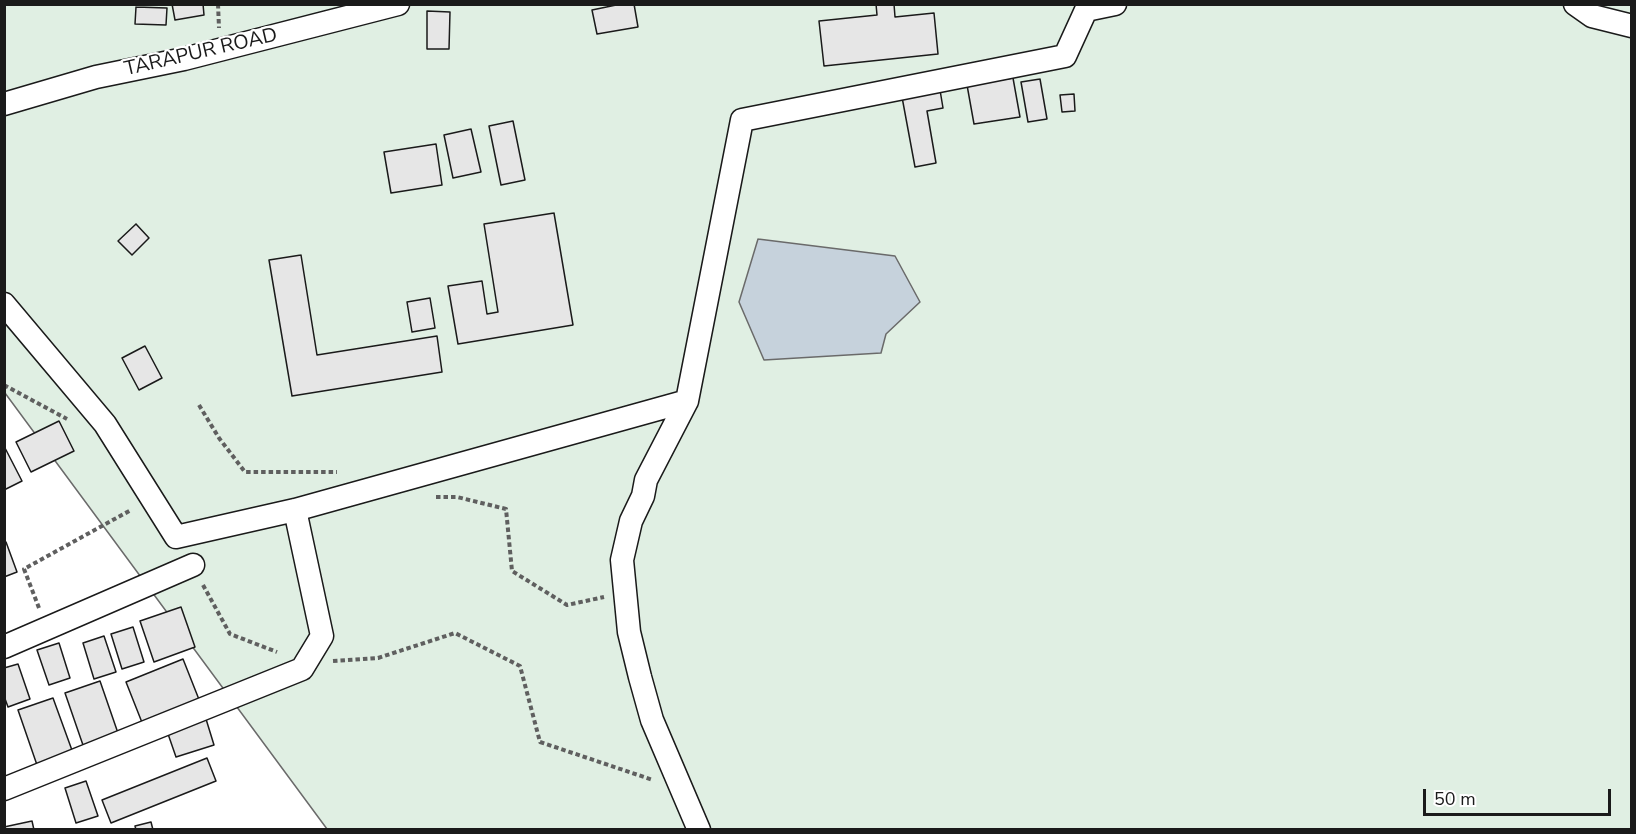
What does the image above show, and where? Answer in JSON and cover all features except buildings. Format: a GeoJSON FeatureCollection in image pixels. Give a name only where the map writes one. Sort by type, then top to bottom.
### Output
{"type":"FeatureCollection","features":[{"type":"Feature","properties":{"kind":"street","name":"TARAPUR ROAD"},"geometry":{"type":"LineString","coordinates":[[4,104],[96,77],[184,59],[398,4]]}},
{"type":"Feature","properties":{"kind":"street"},"geometry":{"type":"LineString","coordinates":[[699,830],[652,720],[629,632],[622,560],[631,521],[643,496],[646,480],[687,401],[742,120],[1065,56],[1086,10],[1114,4]]}},
{"type":"Feature","properties":{"kind":"street"},"geometry":{"type":"LineString","coordinates":[[1575,4],[1592,16],[1632,26]]}},
{"type":"Feature","properties":{"kind":"street"},"geometry":{"type":"LineString","coordinates":[[4,304],[105,423],[176,537],[295,510],[687,401]]}},
{"type":"Feature","properties":{"kind":"street"},"geometry":{"type":"LineString","coordinates":[[4,789],[302,669],[322,636],[295,510]]}},
{"type":"Feature","properties":{"kind":"street"},"geometry":{"type":"LineString","coordinates":[[4,647],[193,565]]}},
{"type":"Feature","properties":{"kind":"path"},"geometry":{"type":"LineString","coordinates":[[4,385],[76,425]]}},
{"type":"Feature","properties":{"kind":"path"},"geometry":{"type":"LineString","coordinates":[[200,405],[219,438],[245,472],[338,472]]}},
{"type":"Feature","properties":{"kind":"path"},"geometry":{"type":"LineString","coordinates":[[424,496],[457,497],[506,509],[512,571],[567,604],[625,593]]}},
{"type":"Feature","properties":{"kind":"path"},"geometry":{"type":"LineString","coordinates":[[47,627],[24,569],[134,508]]}},
{"type":"Feature","properties":{"kind":"path"},"geometry":{"type":"LineString","coordinates":[[193,565],[230,634],[305,663],[378,658],[455,633],[520,666],[540,742],[681,790]]}},
{"type":"Feature","properties":{"kind":"green space"},"geometry":{"type":"Polygon","coordinates":[[[4,5],[1631,5],[1631,829],[327,829],[5,393],[4,5]]]}},
{"type":"Feature","properties":{"kind":"shaded area"},"geometry":{"type":"Polygon","coordinates":[[[758,239],[895,256],[920,302],[886,334],[881,353],[764,360],[739,302],[758,239]]]}}]}
